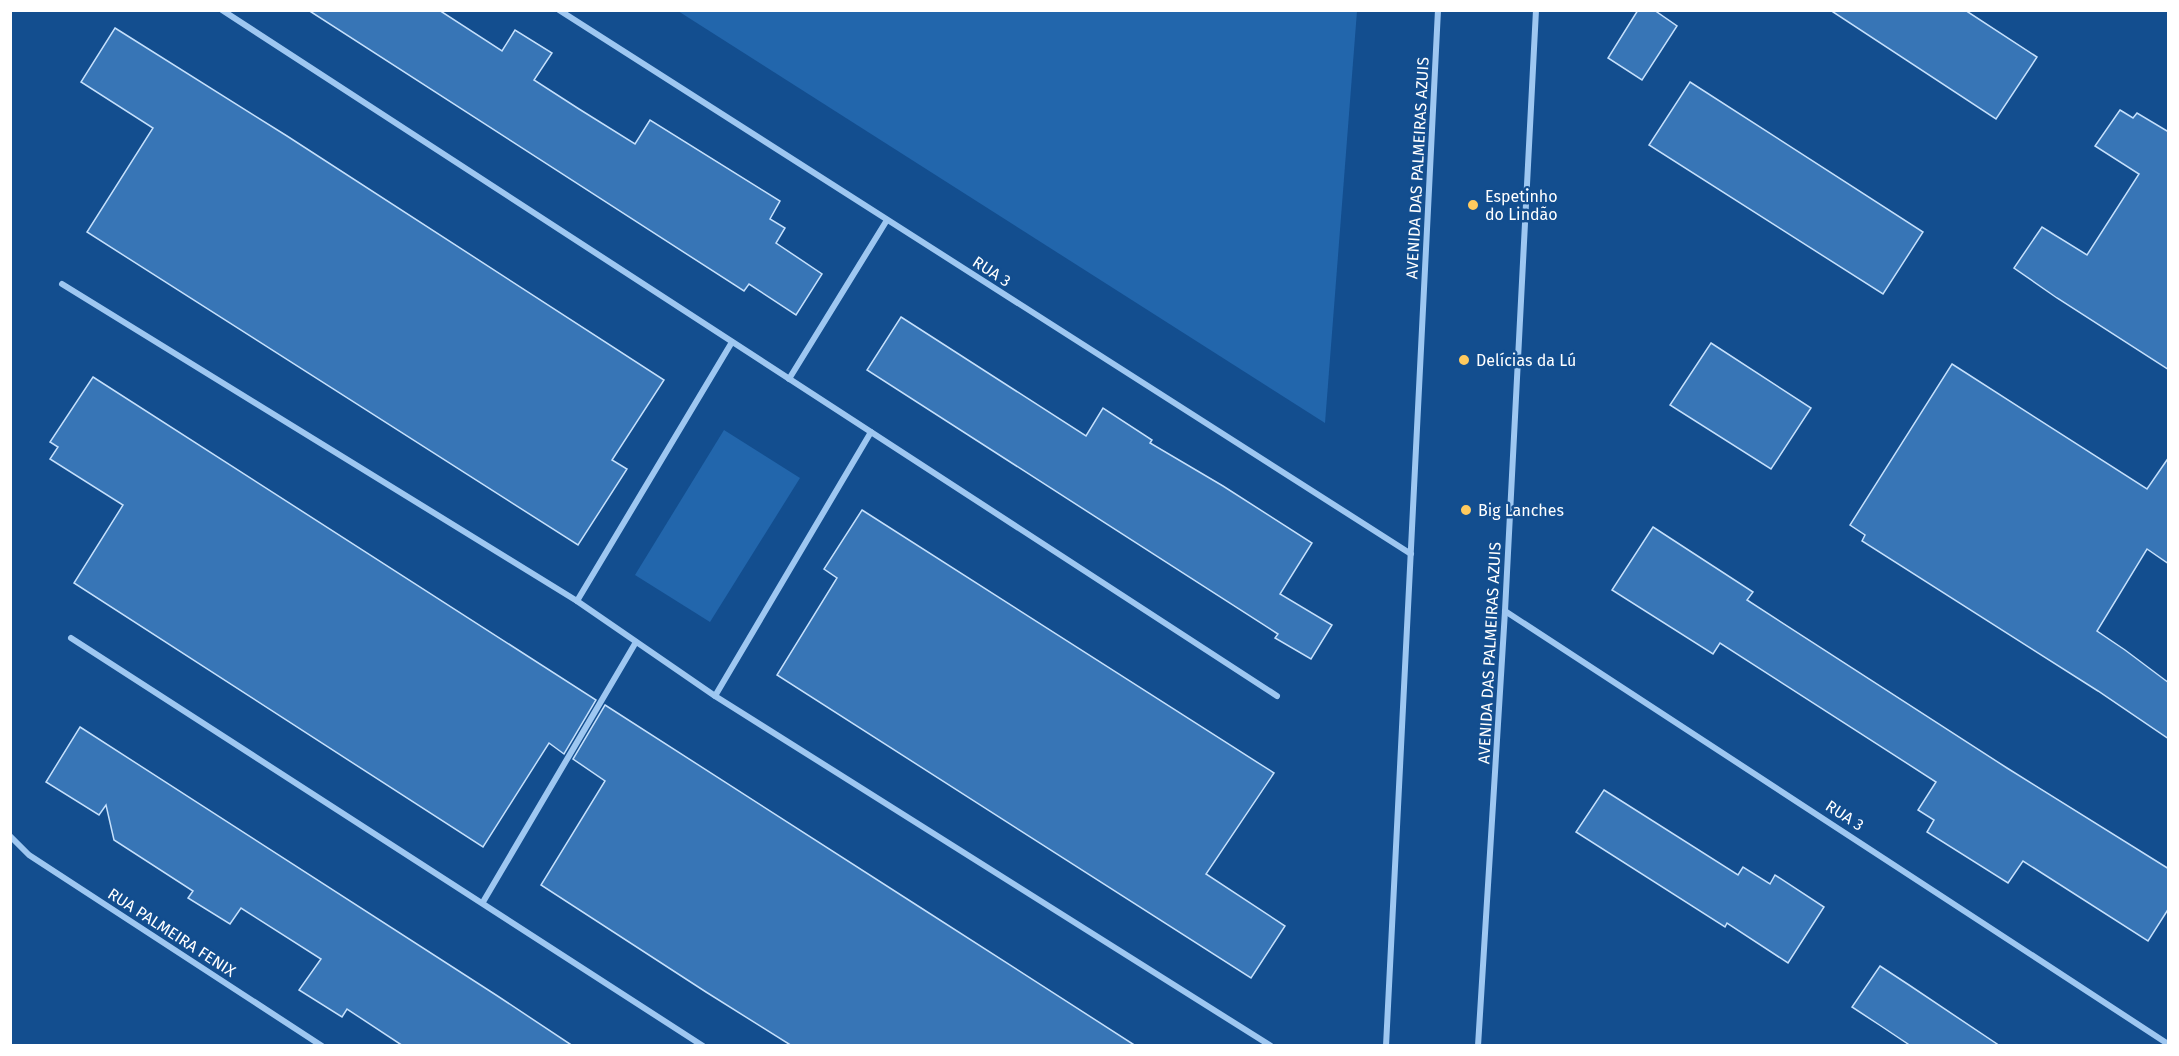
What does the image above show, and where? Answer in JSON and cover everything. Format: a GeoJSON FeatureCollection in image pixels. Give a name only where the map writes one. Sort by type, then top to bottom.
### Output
{"type":"FeatureCollection","features":[{"type":"Feature","properties":{"kind":"street"},"geometry":{"type":"LineString","coordinates":[[222,10],[1277,696]]}},
{"type":"Feature","properties":{"kind":"street","name":"RUA 3"},"geometry":{"type":"LineString","coordinates":[[559,10],[1411,554]]}},
{"type":"Feature","properties":{"kind":"street","name":"AVENIDA DAS PALMEIRAS AZUIS"},"geometry":{"type":"LineString","coordinates":[[1386,1046],[1438,10]]}},
{"type":"Feature","properties":{"kind":"street","name":"AVENIDA DAS PALMEIRAS AZUIS"},"geometry":{"type":"LineString","coordinates":[[1478,1046],[1505,611],[1536,10]]}},
{"type":"Feature","properties":{"kind":"street"},"geometry":{"type":"LineString","coordinates":[[789,379],[887,219]]}},
{"type":"Feature","properties":{"kind":"street"},"geometry":{"type":"LineString","coordinates":[[62,284],[577,601],[715,696],[1271,1046]]}},
{"type":"Feature","properties":{"kind":"street"},"geometry":{"type":"LineString","coordinates":[[577,601],[732,342]]}},
{"type":"Feature","properties":{"kind":"street"},"geometry":{"type":"LineString","coordinates":[[715,696],[871,432]]}},
{"type":"Feature","properties":{"kind":"street","name":"RUA 3"},"geometry":{"type":"LineString","coordinates":[[1505,611],[2169,1044]]}},
{"type":"Feature","properties":{"kind":"street"},"geometry":{"type":"LineString","coordinates":[[71,638],[703,1046]]}},
{"type":"Feature","properties":{"kind":"street"},"geometry":{"type":"LineString","coordinates":[[483,902],[636,642]]}},
{"type":"Feature","properties":{"kind":"street","name":"RUA PALMEIRA FENIX"},"geometry":{"type":"LineString","coordinates":[[10,836],[29,855],[322,1046]]}},
{"type":"Feature","properties":{"kind":"shaded area"},"geometry":{"type":"Polygon","coordinates":[[[678,11],[1357,11],[1325,423],[678,11]]]}},
{"type":"Feature","properties":{"kind":"shaded area"},"geometry":{"type":"Polygon","coordinates":[[[724,430],[800,478],[710,622],[635,575],[724,430]]]}},
{"type":"Feature","properties":{"kind":"building"},"geometry":{"type":"Polygon","coordinates":[[[308,10],[439,10],[502,51],[515,30],[552,53],[534,80],[635,144],[650,120],[780,201],[770,219],[785,228],[776,243],[822,274],[796,315],[749,284],[744,291],[308,10]]]}},
{"type":"Feature","properties":{"kind":"building"},"geometry":{"type":"Polygon","coordinates":[[[1638,10],[1654,10],[1677,26],[1642,80],[1608,58],[1638,10]]]}},
{"type":"Feature","properties":{"kind":"building"},"geometry":{"type":"Polygon","coordinates":[[[1830,10],[1965,10],[2037,57],[1996,119],[1830,10]]]}},
{"type":"Feature","properties":{"kind":"building"},"geometry":{"type":"Polygon","coordinates":[[[115,28],[287,136],[664,380],[612,460],[627,469],[578,545],[87,232],[153,128],[81,82],[115,28]]]}},
{"type":"Feature","properties":{"kind":"building"},"geometry":{"type":"Polygon","coordinates":[[[1690,82],[1923,232],[1883,294],[1649,145],[1690,82]]]}},
{"type":"Feature","properties":{"kind":"building"},"geometry":{"type":"Polygon","coordinates":[[[2120,110],[2133,118],[2137,113],[2167,131],[2169,129],[2169,370],[2014,268],[2042,227],[2087,255],[2139,174],[2095,146],[2120,110]]]}},
{"type":"Feature","properties":{"kind":"building"},"geometry":{"type":"Polygon","coordinates":[[[901,317],[1086,436],[1103,408],[1152,440],[1150,443],[1312,543],[1280,594],[1332,625],[1311,659],[1275,638],[1278,634],[867,370],[901,317]]]}},
{"type":"Feature","properties":{"kind":"building"},"geometry":{"type":"Polygon","coordinates":[[[1711,343],[1811,408],[1771,469],[1670,405],[1711,343]]]}},
{"type":"Feature","properties":{"kind":"building"},"geometry":{"type":"Polygon","coordinates":[[[1952,364],[2147,489],[2169,457],[2169,564],[2147,549],[2097,631],[2169,683],[2169,739],[2098,691],[1862,541],[1865,535],[1850,525],[1952,364]]]}},
{"type":"Feature","properties":{"kind":"building"},"geometry":{"type":"Polygon","coordinates":[[[93,377],[596,700],[564,754],[549,743],[483,847],[74,583],[123,505],[50,459],[58,447],[50,442],[93,377]]]}},
{"type":"Feature","properties":{"kind":"building"},"geometry":{"type":"Polygon","coordinates":[[[862,510],[1274,773],[1206,874],[1285,926],[1251,978],[777,675],[837,578],[824,569],[862,510]]]}},
{"type":"Feature","properties":{"kind":"building"},"geometry":{"type":"Polygon","coordinates":[[[1653,527],[1753,592],[1747,600],[2007,768],[2169,869],[2169,908],[2148,941],[2023,861],[2008,883],[1927,832],[1934,820],[1918,810],[1936,782],[1720,643],[1713,654],[1612,590],[1653,527]]]}},
{"type":"Feature","properties":{"kind":"building"},"geometry":{"type":"Polygon","coordinates":[[[605,705],[1136,1046],[792,1046],[706,992],[541,885],[605,781],[573,759],[605,705]]]}},
{"type":"Feature","properties":{"kind":"building"},"geometry":{"type":"Polygon","coordinates":[[[80,727],[573,1046],[403,1046],[347,1009],[342,1017],[299,990],[321,959],[241,908],[230,924],[188,898],[193,891],[114,840],[106,805],[99,815],[46,782],[80,727]]]}},
{"type":"Feature","properties":{"kind":"building"},"geometry":{"type":"Polygon","coordinates":[[[1604,790],[1738,875],[1743,867],[1770,884],[1775,875],[1824,907],[1788,963],[1727,923],[1725,927],[1576,832],[1604,790]]]}},
{"type":"Feature","properties":{"kind":"building"},"geometry":{"type":"Polygon","coordinates":[[[1880,966],[2000,1046],[1911,1046],[1852,1007],[1880,966]]]}},
{"type":"Feature","properties":{"kind":"place","name":"Espetinho do Lindão"},"geometry":{"type":"Point","coordinates":[1473,205]}},
{"type":"Feature","properties":{"kind":"place","name":"Delícias da Lú"},"geometry":{"type":"Point","coordinates":[1464,360]}},
{"type":"Feature","properties":{"kind":"place","name":"Big Lanches"},"geometry":{"type":"Point","coordinates":[1466,510]}}]}
